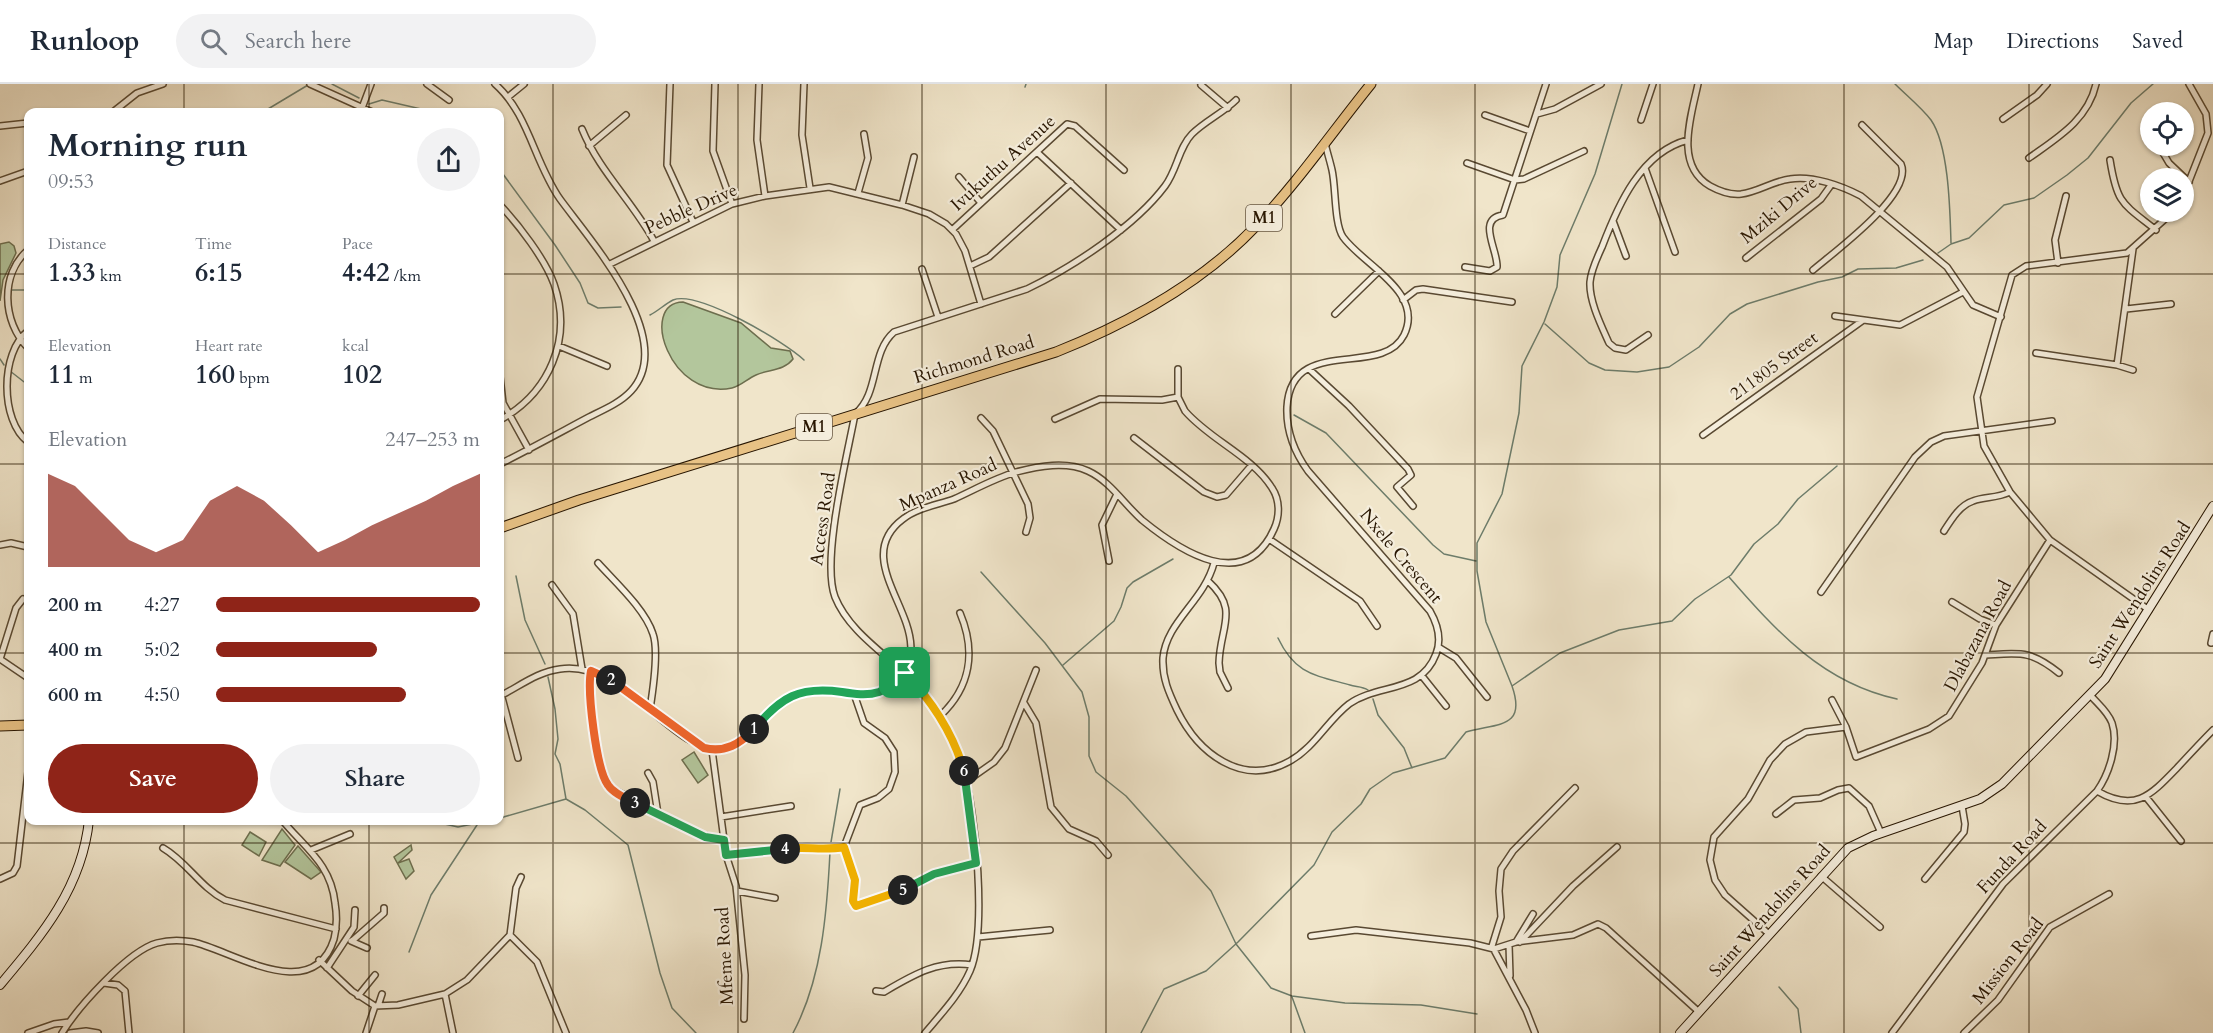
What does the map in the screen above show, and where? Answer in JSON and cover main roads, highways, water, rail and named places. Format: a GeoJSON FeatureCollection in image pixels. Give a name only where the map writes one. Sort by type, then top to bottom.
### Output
{"type":"FeatureCollection","features":[{"type":"Feature","properties":{"kind":"highway","name":"Richmond Road"},"geometry":{"type":"LineString","coordinates":[[504,527],[579,500],[1056,352],[1127,321],[1200,274],[1237,244],[1276,205],[1371,84]]}},
{"type":"Feature","properties":{"kind":"highway"},"geometry":{"type":"LineString","coordinates":[[0,726],[24,725]]}},
{"type":"Feature","properties":{"kind":"waterway"},"geometry":{"type":"LineString","coordinates":[[332,84],[359,98]]}},
{"type":"Feature","properties":{"kind":"waterway"},"geometry":{"type":"LineString","coordinates":[[1512,686],[1486,622],[1477,571],[1477,543],[1502,494],[1519,413],[1522,366],[1544,322],[1557,287],[1560,255],[1595,174],[1622,84]]}},
{"type":"Feature","properties":{"kind":"waterway"},"geometry":{"type":"LineString","coordinates":[[1895,84],[1927,115],[1937,131],[1945,162],[1951,243]]}},
{"type":"Feature","properties":{"kind":"waterway"},"geometry":{"type":"LineString","coordinates":[[1938,253],[1951,244],[1969,238],[2004,205],[2034,198],[2067,175],[2088,158],[2131,103],[2153,84]]}},
{"type":"Feature","properties":{"kind":"waterway"},"geometry":{"type":"LineString","coordinates":[[270,108],[308,85]]}},
{"type":"Feature","properties":{"kind":"waterway"},"geometry":{"type":"LineString","coordinates":[[369,104],[382,100],[417,108]]}},
{"type":"Feature","properties":{"kind":"waterway"},"geometry":{"type":"LineString","coordinates":[[504,175],[555,245],[580,283],[588,303],[598,308],[621,307]]}},
{"type":"Feature","properties":{"kind":"waterway"},"geometry":{"type":"LineString","coordinates":[[1545,324],[1589,363],[1605,370],[1637,372],[1669,367],[1699,347],[1730,314],[1747,304],[1842,277],[1858,269],[1896,268],[1923,260]]}},
{"type":"Feature","properties":{"kind":"waterway"},"geometry":{"type":"LineString","coordinates":[[12,290],[24,290]]}},
{"type":"Feature","properties":{"kind":"waterway"},"geometry":{"type":"LineString","coordinates":[[650,315],[673,300],[685,299],[701,303],[761,330],[804,360]]}},
{"type":"Feature","properties":{"kind":"waterway"},"geometry":{"type":"LineString","coordinates":[[0,359],[4,365]]}},
{"type":"Feature","properties":{"kind":"waterway"},"geometry":{"type":"LineString","coordinates":[[10,371],[24,382]]}},
{"type":"Feature","properties":{"kind":"waterway"},"geometry":{"type":"LineString","coordinates":[[1294,415],[1326,433],[1444,554],[1476,561]]}},
{"type":"Feature","properties":{"kind":"waterway"},"geometry":{"type":"LineString","coordinates":[[1141,1033],[1164,989],[1206,971],[1238,942],[1314,865],[1332,832],[1361,804],[1370,789],[1393,773],[1445,758],[1466,732],[1506,722],[1516,710],[1512,686],[1560,653],[1619,630],[1672,621],[1695,599],[1731,575],[1754,544],[1778,524],[1798,499],[1837,466]]}},
{"type":"Feature","properties":{"kind":"waterway"},"geometry":{"type":"LineString","coordinates":[[1063,665],[1114,621],[1127,588],[1133,582],[1173,559]]}},
{"type":"Feature","properties":{"kind":"waterway"},"geometry":{"type":"LineString","coordinates":[[981,572],[1045,643],[1082,692],[1089,717],[1089,756],[1096,772],[1126,796],[1211,891],[1236,944],[1271,988],[1292,996],[1345,1003],[1421,1005],[1477,1014]]}},
{"type":"Feature","properties":{"kind":"waterway"},"geometry":{"type":"LineString","coordinates":[[516,576],[525,620],[545,664]]}},
{"type":"Feature","properties":{"kind":"waterway"},"geometry":{"type":"LineString","coordinates":[[1729,577],[1765,617],[1803,653],[1846,681],[1897,699]]}},
{"type":"Feature","properties":{"kind":"waterway"},"geometry":{"type":"LineString","coordinates":[[1278,638],[1291,659],[1307,671],[1368,690]]}},
{"type":"Feature","properties":{"kind":"waterway"},"geometry":{"type":"LineString","coordinates":[[548,677],[555,709],[558,739],[555,754],[560,764],[566,799]]}},
{"type":"Feature","properties":{"kind":"waterway"},"geometry":{"type":"LineString","coordinates":[[1373,699],[1378,715],[1404,748],[1412,768]]}},
{"type":"Feature","properties":{"kind":"waterway"},"geometry":{"type":"LineString","coordinates":[[830,848],[840,789]]}},
{"type":"Feature","properties":{"kind":"waterway"},"geometry":{"type":"LineString","coordinates":[[504,817],[566,799],[585,810],[628,845],[660,973],[672,1008],[696,1033]]}},
{"type":"Feature","properties":{"kind":"waterway"},"geometry":{"type":"LineString","coordinates":[[449,825],[458,827],[468,825]]}},
{"type":"Feature","properties":{"kind":"waterway"},"geometry":{"type":"LineString","coordinates":[[409,952],[431,895],[477,825]]}},
{"type":"Feature","properties":{"kind":"waterway"},"geometry":{"type":"LineString","coordinates":[[793,1033],[803,1012],[817,968],[825,921],[830,852]]}},
{"type":"Feature","properties":{"kind":"waterway"},"geometry":{"type":"LineString","coordinates":[[1779,987],[1798,1009],[1801,1033]]}},
{"type":"Feature","properties":{"kind":"waterway"},"geometry":{"type":"LineString","coordinates":[[1292,997],[1305,1033]]}}]}
